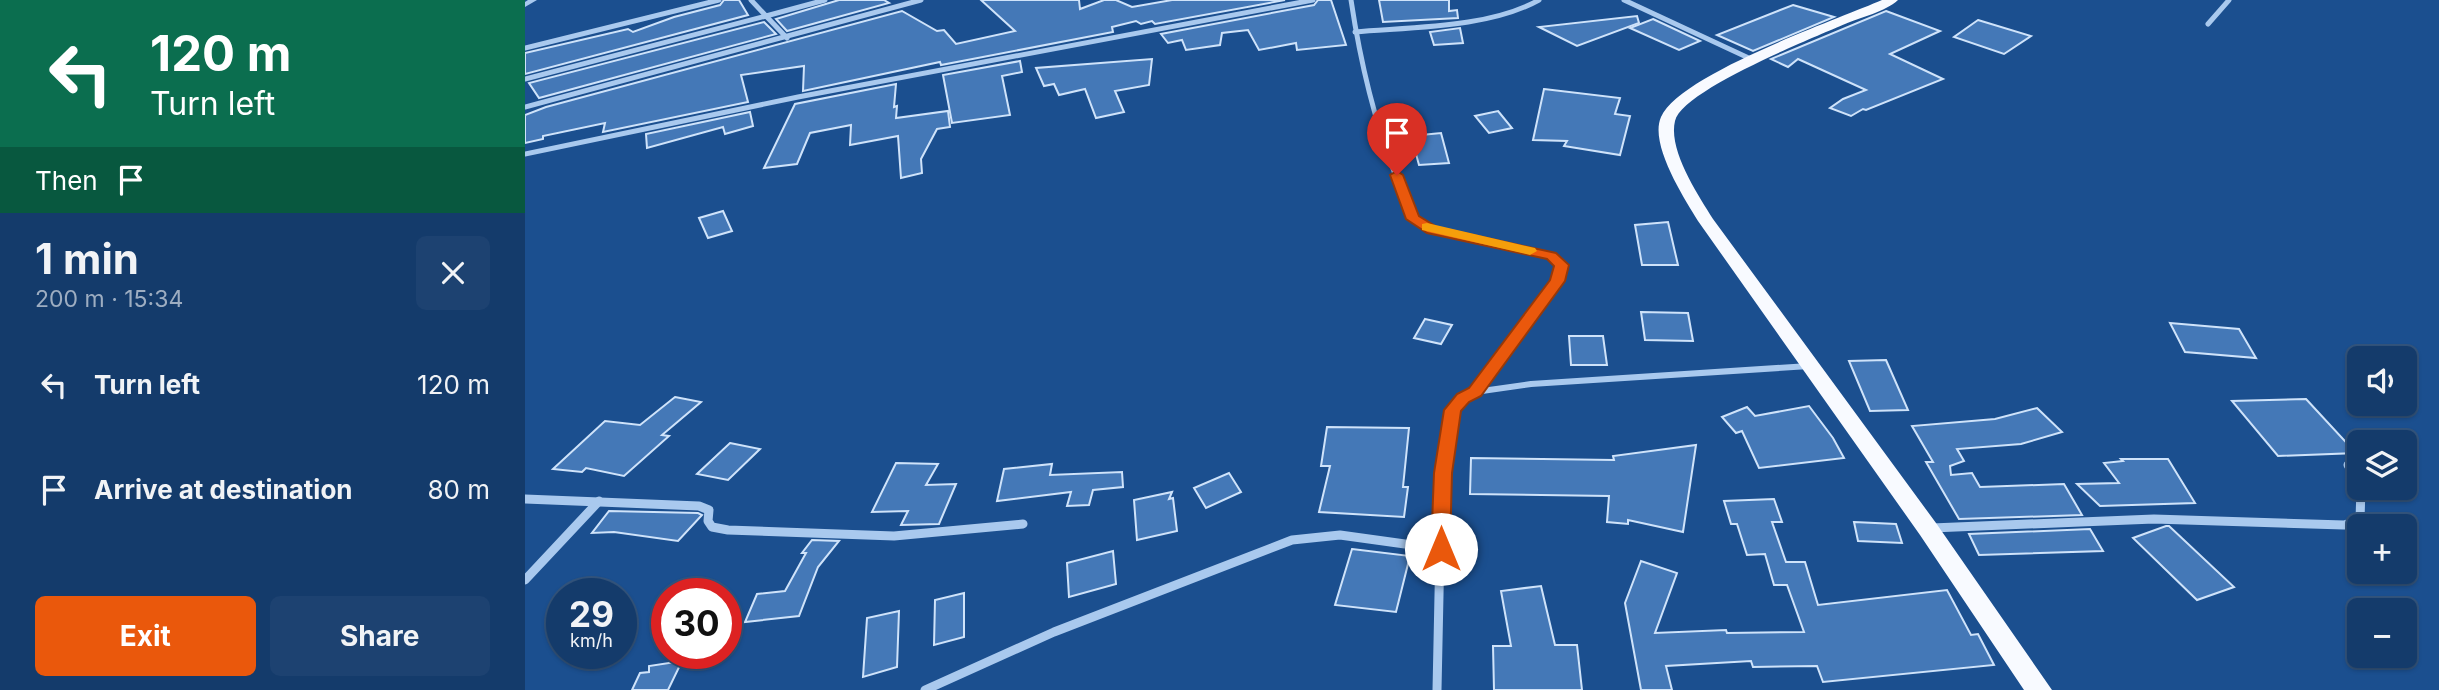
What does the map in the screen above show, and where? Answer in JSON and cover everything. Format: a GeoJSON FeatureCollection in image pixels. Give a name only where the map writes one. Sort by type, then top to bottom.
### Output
{"type":"FeatureCollection","features":[{"type":"Feature","properties":{"kind":"highway"},"geometry":{"type":"LineString","coordinates":[[1892,0],[1754,60],[1676,105],[1668,118],[1667,133],[1672,153],[1691,198],[1809,366],[1928,528],[2039,690]]}},
{"type":"Feature","properties":{"kind":"street"},"geometry":{"type":"LineString","coordinates":[[525,5],[533,0]]}},
{"type":"Feature","properties":{"kind":"street"},"geometry":{"type":"LineString","coordinates":[[525,48],[719,0]]}},
{"type":"Feature","properties":{"kind":"street"},"geometry":{"type":"LineString","coordinates":[[751,0],[787,38]]}},
{"type":"Feature","properties":{"kind":"street"},"geometry":{"type":"LineString","coordinates":[[525,79],[825,0]]}},
{"type":"Feature","properties":{"kind":"street"},"geometry":{"type":"LineString","coordinates":[[525,107],[921,0]]}},
{"type":"Feature","properties":{"kind":"street"},"geometry":{"type":"LineString","coordinates":[[525,154],[811,94],[1313,0]]}},
{"type":"Feature","properties":{"kind":"street"},"geometry":{"type":"LineString","coordinates":[[1351,0],[1355,32],[1378,129],[1413,219],[1432,230],[1551,256],[1562,265],[1557,281],[1475,392]]}},
{"type":"Feature","properties":{"kind":"street"},"geometry":{"type":"LineString","coordinates":[[1355,32],[1477,20],[1526,9],[1539,0]]}},
{"type":"Feature","properties":{"kind":"street"},"geometry":{"type":"LineString","coordinates":[[1623,0],[1754,60]]}},
{"type":"Feature","properties":{"kind":"street"},"geometry":{"type":"LineString","coordinates":[[2208,24],[2229,0]]}},
{"type":"Feature","properties":{"kind":"street"},"geometry":{"type":"LineString","coordinates":[[1437,690],[1441,500],[1452,410],[1463,398],[1475,392],[1531,384],[1809,366]]}},
{"type":"Feature","properties":{"kind":"street"},"geometry":{"type":"LineString","coordinates":[[525,499],[704,507],[709,510],[708,521],[712,527],[719,529],[894,536],[1023,524]]}},
{"type":"Feature","properties":{"kind":"street"},"geometry":{"type":"LineString","coordinates":[[1928,528],[2154,519],[2344,525],[2360,520],[2361,500]]}},
{"type":"Feature","properties":{"kind":"street"},"geometry":{"type":"LineString","coordinates":[[525,580],[599,501]]}},
{"type":"Feature","properties":{"kind":"street"},"geometry":{"type":"LineString","coordinates":[[925,690],[1053,632],[1292,540],[1340,535],[1441,549]]}},
{"type":"Feature","properties":{"kind":"building"},"geometry":{"type":"Polygon","coordinates":[[[724,0],[739,0],[748,15],[525,74],[525,53],[628,29],[633,32],[674,17],[720,5],[724,0]]]}},
{"type":"Feature","properties":{"kind":"building"},"geometry":{"type":"Polygon","coordinates":[[[839,0],[884,0],[889,3],[787,31],[776,19],[839,0]]]}},
{"type":"Feature","properties":{"kind":"building"},"geometry":{"type":"Polygon","coordinates":[[[981,0],[1079,0],[1080,9],[1104,0],[1116,0],[1132,7],[1172,0],[1285,0],[1155,24],[1152,21],[1141,24],[1136,21],[1112,27],[1113,32],[941,65],[940,62],[803,91],[804,66],[741,75],[748,102],[603,132],[605,123],[543,136],[543,139],[525,143],[525,115],[546,107],[902,11],[937,31],[944,30],[956,44],[1015,31],[981,0]]]}},
{"type":"Feature","properties":{"kind":"building"},"geometry":{"type":"Polygon","coordinates":[[[1318,0],[1331,0],[1346,45],[1297,50],[1296,43],[1259,50],[1248,30],[1222,33],[1220,45],[1186,50],[1182,40],[1168,43],[1161,34],[1314,5],[1318,0]]]}},
{"type":"Feature","properties":{"kind":"building"},"geometry":{"type":"Polygon","coordinates":[[[1379,0],[1449,0],[1449,11],[1457,10],[1458,18],[1383,22],[1379,0]]]}},
{"type":"Feature","properties":{"kind":"building"},"geometry":{"type":"Polygon","coordinates":[[[1793,5],[1834,17],[1753,51],[1717,35],[1793,5]]]}},
{"type":"Feature","properties":{"kind":"building"},"geometry":{"type":"Polygon","coordinates":[[[1886,11],[1940,31],[1890,54],[1943,79],[1851,116],[1830,108],[1843,99],[1866,90],[1798,59],[1788,67],[1771,59],[1886,11]]]}},
{"type":"Feature","properties":{"kind":"building"},"geometry":{"type":"Polygon","coordinates":[[[1637,16],[1639,23],[1577,46],[1539,27],[1637,16]]]}},
{"type":"Feature","properties":{"kind":"building"},"geometry":{"type":"Polygon","coordinates":[[[1653,19],[1700,41],[1679,50],[1630,28],[1653,19]]]}},
{"type":"Feature","properties":{"kind":"building"},"geometry":{"type":"Polygon","coordinates":[[[1978,20],[2031,36],[2004,54],[1954,37],[1978,20]]]}},
{"type":"Feature","properties":{"kind":"building"},"geometry":{"type":"Polygon","coordinates":[[[764,22],[776,34],[539,98],[529,83],[764,22]]]}},
{"type":"Feature","properties":{"kind":"building"},"geometry":{"type":"Polygon","coordinates":[[[1460,28],[1463,43],[1434,45],[1430,32],[1460,28]]]}},
{"type":"Feature","properties":{"kind":"building"},"geometry":{"type":"Polygon","coordinates":[[[1152,59],[1149,85],[1115,91],[1124,112],[1096,118],[1085,89],[1059,95],[1054,84],[1044,86],[1036,68],[1152,59]]]}},
{"type":"Feature","properties":{"kind":"building"},"geometry":{"type":"Polygon","coordinates":[[[1020,61],[1022,72],[1002,76],[1010,115],[952,123],[943,75],[1020,61]]]}},
{"type":"Feature","properties":{"kind":"building"},"geometry":{"type":"Polygon","coordinates":[[[896,84],[896,118],[948,111],[950,127],[937,129],[921,159],[922,173],[901,178],[898,136],[850,145],[851,125],[810,133],[797,164],[764,168],[795,104],[896,84]]]}},
{"type":"Feature","properties":{"kind":"building"},"geometry":{"type":"Polygon","coordinates":[[[1544,89],[1620,98],[1615,114],[1630,116],[1620,155],[1564,146],[1567,141],[1533,140],[1544,89]]]}},
{"type":"Feature","properties":{"kind":"building"},"geometry":{"type":"Polygon","coordinates":[[[1498,111],[1512,128],[1489,133],[1475,116],[1498,111]]]}},
{"type":"Feature","properties":{"kind":"building"},"geometry":{"type":"Polygon","coordinates":[[[750,112],[753,126],[725,134],[723,127],[647,148],[646,134],[750,112]]]}},
{"type":"Feature","properties":{"kind":"building"},"geometry":{"type":"Polygon","coordinates":[[[1441,133],[1449,163],[1419,165],[1411,136],[1441,133]]]}},
{"type":"Feature","properties":{"kind":"building"},"geometry":{"type":"Polygon","coordinates":[[[723,211],[732,231],[708,238],[699,218],[723,211]]]}},
{"type":"Feature","properties":{"kind":"building"},"geometry":{"type":"Polygon","coordinates":[[[1668,222],[1678,265],[1642,265],[1635,225],[1668,222]]]}},
{"type":"Feature","properties":{"kind":"building"},"geometry":{"type":"Polygon","coordinates":[[[1641,312],[1688,313],[1693,341],[1645,340],[1641,312]]]}},
{"type":"Feature","properties":{"kind":"building"},"geometry":{"type":"Polygon","coordinates":[[[1425,319],[1452,325],[1441,344],[1414,338],[1425,319]]]}},
{"type":"Feature","properties":{"kind":"building"},"geometry":{"type":"Polygon","coordinates":[[[2170,323],[2239,329],[2256,358],[2185,352],[2170,323]]]}},
{"type":"Feature","properties":{"kind":"building"},"geometry":{"type":"Polygon","coordinates":[[[1569,336],[1603,336],[1607,365],[1571,365],[1569,336]]]}},
{"type":"Feature","properties":{"kind":"building"},"geometry":{"type":"Polygon","coordinates":[[[1886,360],[1908,410],[1870,411],[1849,361],[1886,360]]]}},
{"type":"Feature","properties":{"kind":"building"},"geometry":{"type":"Polygon","coordinates":[[[675,397],[701,402],[662,435],[669,436],[624,476],[586,468],[582,472],[553,469],[605,421],[640,425],[675,397]]]}},
{"type":"Feature","properties":{"kind":"building"},"geometry":{"type":"Polygon","coordinates":[[[2306,399],[2347,443],[2347,453],[2278,456],[2232,401],[2306,399]]]}},
{"type":"Feature","properties":{"kind":"building"},"geometry":{"type":"Polygon","coordinates":[[[1809,406],[1844,458],[1759,468],[1742,431],[1736,433],[1722,417],[1747,407],[1755,416],[1809,406]]]}},
{"type":"Feature","properties":{"kind":"building"},"geometry":{"type":"Polygon","coordinates":[[[2037,408],[2062,432],[2021,444],[1957,449],[1964,461],[1950,466],[1951,475],[1972,473],[1980,487],[2064,484],[2082,515],[1959,519],[1926,462],[1933,462],[1912,426],[1995,419],[2037,408]]]}},
{"type":"Feature","properties":{"kind":"building"},"geometry":{"type":"Polygon","coordinates":[[[1327,427],[1409,428],[1403,487],[1408,487],[1404,517],[1319,512],[1330,466],[1321,466],[1327,427]]]}},
{"type":"Feature","properties":{"kind":"building"},"geometry":{"type":"Polygon","coordinates":[[[730,443],[760,449],[728,480],[697,474],[730,443]]]}},
{"type":"Feature","properties":{"kind":"building"},"geometry":{"type":"Polygon","coordinates":[[[1696,445],[1683,532],[1628,520],[1628,524],[1607,522],[1609,496],[1470,494],[1471,458],[1614,460],[1613,456],[1696,445]]]}},
{"type":"Feature","properties":{"kind":"building"},"geometry":{"type":"Polygon","coordinates":[[[2121,459],[2168,459],[2195,503],[2100,506],[2077,484],[2119,483],[2104,463],[2123,461],[2121,459]]]}},
{"type":"Feature","properties":{"kind":"building"},"geometry":{"type":"Polygon","coordinates":[[[896,463],[938,464],[926,485],[956,484],[939,524],[901,525],[908,511],[872,512],[896,463]]]}},
{"type":"Feature","properties":{"kind":"building"},"geometry":{"type":"Polygon","coordinates":[[[1052,464],[1050,475],[1122,472],[1123,487],[1093,490],[1089,505],[1067,506],[1071,492],[997,501],[1004,469],[1052,464]]]}},
{"type":"Feature","properties":{"kind":"building"},"geometry":{"type":"Polygon","coordinates":[[[1229,473],[1241,492],[1206,508],[1194,488],[1229,473]]]}},
{"type":"Feature","properties":{"kind":"building"},"geometry":{"type":"Polygon","coordinates":[[[1172,492],[1169,499],[1173,498],[1177,531],[1137,540],[1134,500],[1172,492]]]}},
{"type":"Feature","properties":{"kind":"building"},"geometry":{"type":"Polygon","coordinates":[[[1774,499],[1782,522],[1772,522],[1786,562],[1805,562],[1818,605],[1947,590],[1971,635],[1978,634],[1994,665],[1823,682],[1817,666],[1753,667],[1751,661],[1666,666],[1672,690],[1641,690],[1625,603],[1641,561],[1677,573],[1655,633],[1726,630],[1727,633],[1804,632],[1787,585],[1774,585],[1765,554],[1747,555],[1737,524],[1731,524],[1724,501],[1774,499]]]}},
{"type":"Feature","properties":{"kind":"building"},"geometry":{"type":"Polygon","coordinates":[[[609,511],[702,515],[678,541],[614,532],[592,533],[609,511]]]}},
{"type":"Feature","properties":{"kind":"building"},"geometry":{"type":"Polygon","coordinates":[[[1854,522],[1896,524],[1902,543],[1858,541],[1854,522]]]}},
{"type":"Feature","properties":{"kind":"building"},"geometry":{"type":"Polygon","coordinates":[[[2166,526],[2234,587],[2197,600],[2133,538],[2166,526]]]}},
{"type":"Feature","properties":{"kind":"building"},"geometry":{"type":"Polygon","coordinates":[[[2090,529],[2103,551],[1979,555],[1969,534],[2090,529]]]}},
{"type":"Feature","properties":{"kind":"building"},"geometry":{"type":"Polygon","coordinates":[[[812,540],[839,541],[818,567],[799,616],[745,622],[757,594],[785,591],[806,553],[802,553],[812,540]]]}},
{"type":"Feature","properties":{"kind":"building"},"geometry":{"type":"Polygon","coordinates":[[[1352,549],[1410,556],[1396,612],[1335,605],[1352,549]]]}},
{"type":"Feature","properties":{"kind":"building"},"geometry":{"type":"Polygon","coordinates":[[[1113,551],[1116,584],[1069,597],[1067,563],[1113,551]]]}},
{"type":"Feature","properties":{"kind":"building"},"geometry":{"type":"Polygon","coordinates":[[[1541,586],[1555,645],[1577,645],[1582,690],[1494,690],[1493,646],[1511,646],[1501,591],[1541,586]]]}},
{"type":"Feature","properties":{"kind":"building"},"geometry":{"type":"Polygon","coordinates":[[[964,593],[964,637],[934,645],[935,600],[964,593]]]}},
{"type":"Feature","properties":{"kind":"building"},"geometry":{"type":"Polygon","coordinates":[[[899,611],[897,667],[863,677],[867,618],[899,611]]]}},
{"type":"Feature","properties":{"kind":"building"},"geometry":{"type":"Polygon","coordinates":[[[649,666],[651,669],[678,669],[668,690],[632,690],[640,673],[649,672],[649,666]]]}},
{"type":"Feature","properties":{"kind":"slow traffic"},"geometry":{"type":"LineString","coordinates":[[1427,227],[1530,251]]}},
{"type":"Feature","properties":{"kind":"route"},"geometry":{"type":"LineString","coordinates":[[1397,175],[1413,219],[1432,230],[1551,256],[1562,265],[1557,281],[1475,392],[1463,398],[1452,410],[1445,446],[1441,549]]}}]}
